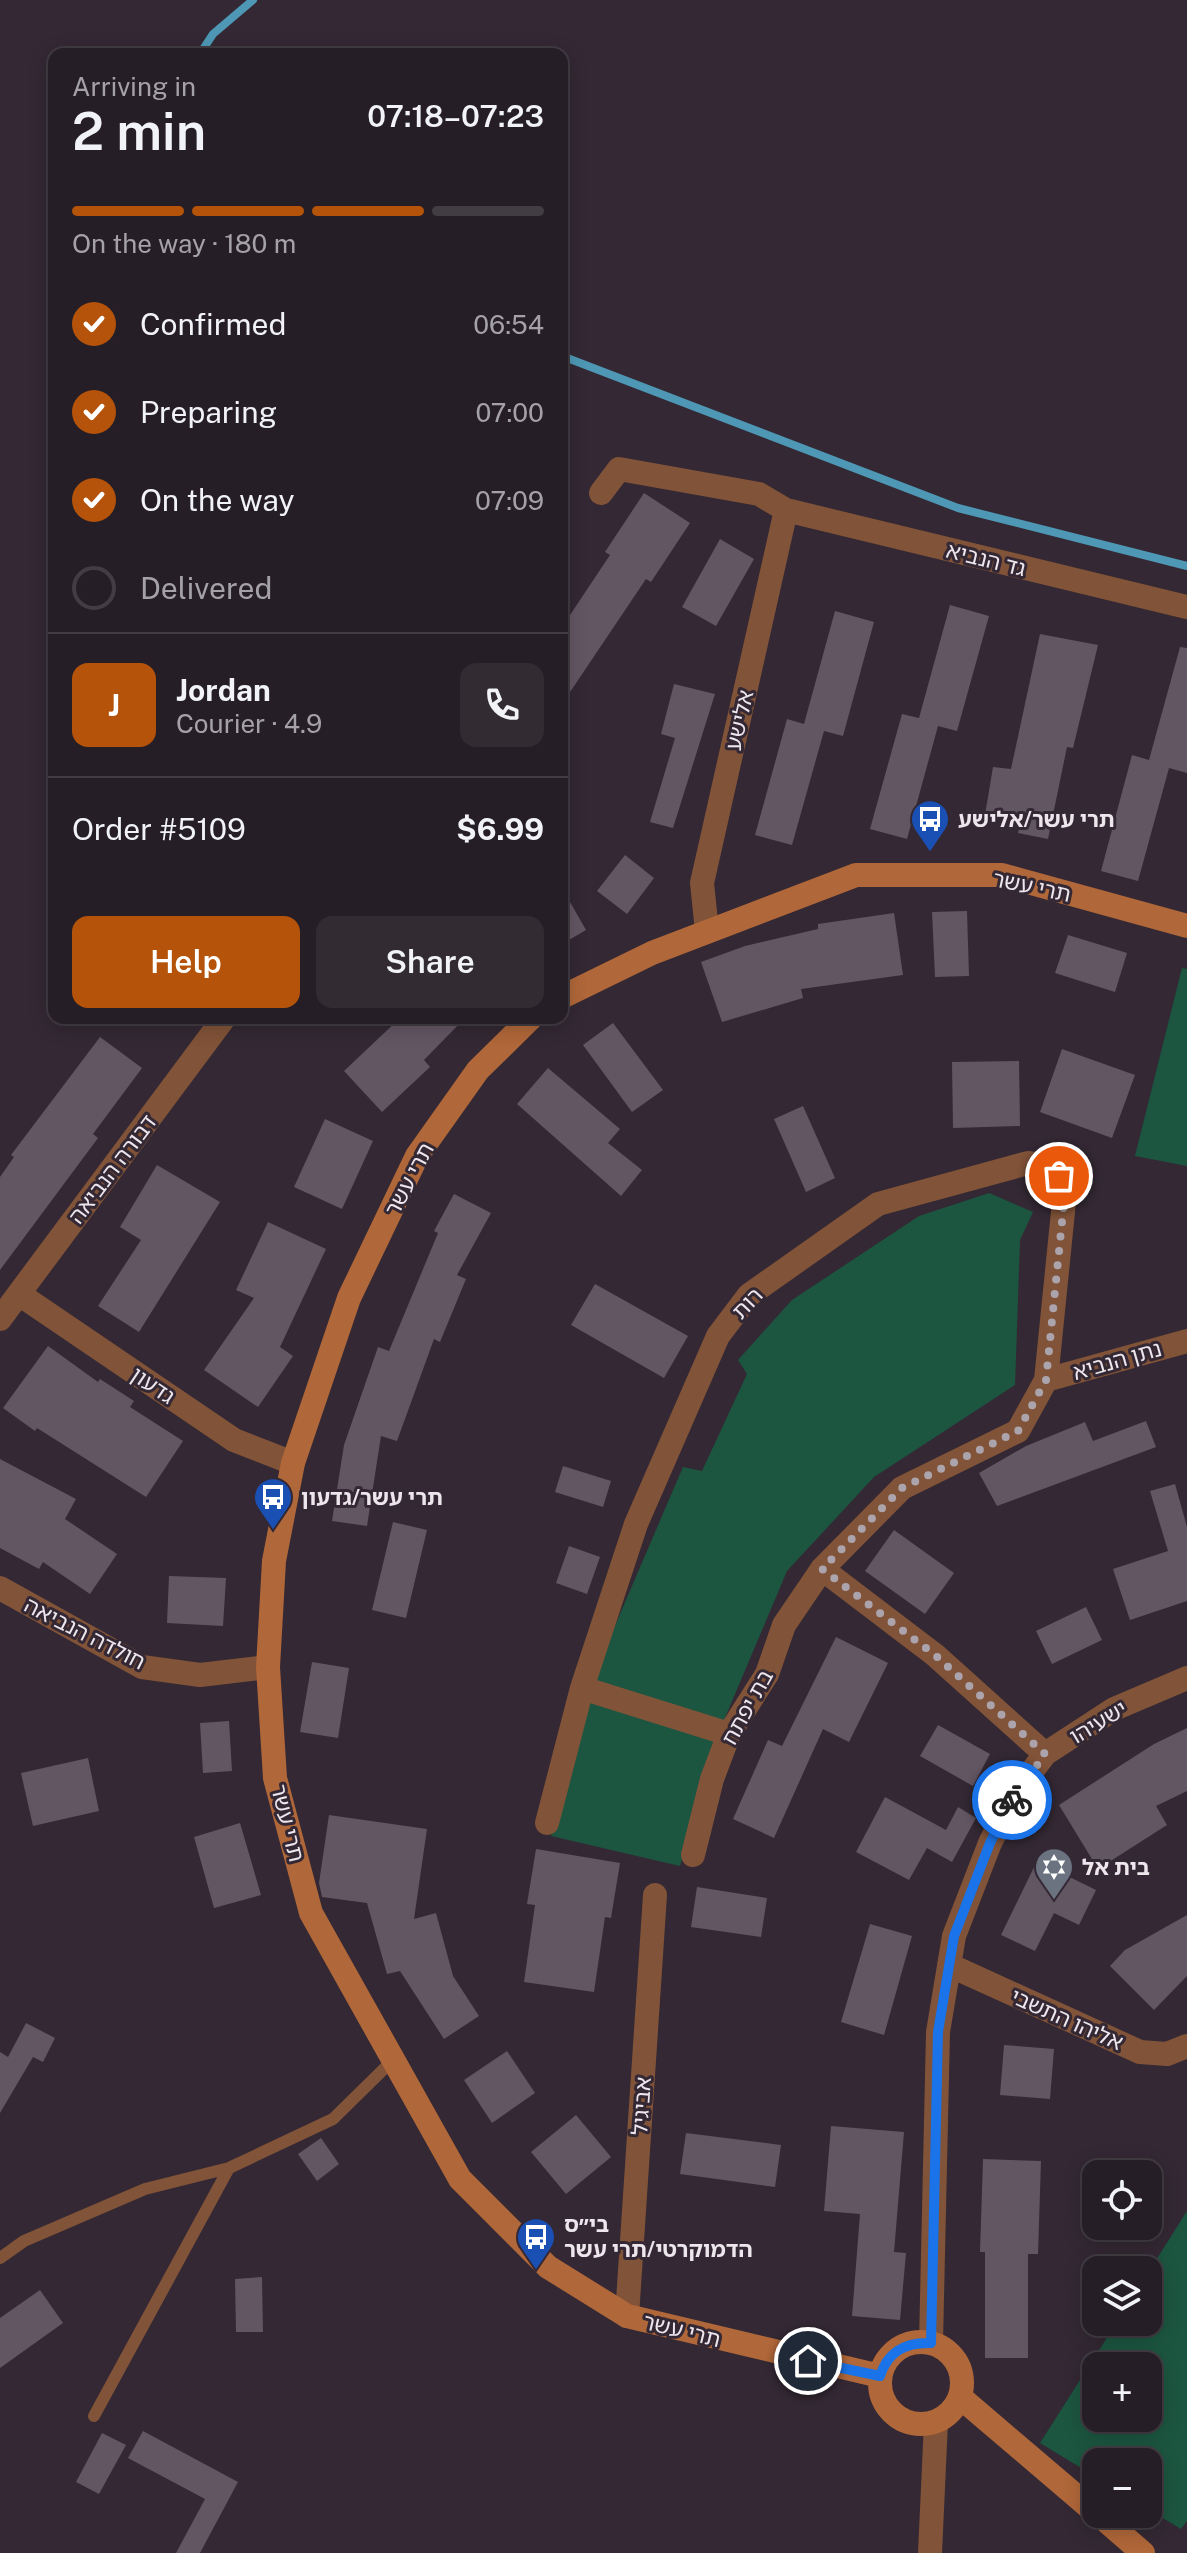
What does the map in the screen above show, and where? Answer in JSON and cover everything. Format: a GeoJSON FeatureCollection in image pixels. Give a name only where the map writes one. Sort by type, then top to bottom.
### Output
{"type":"FeatureCollection","features":[{"type":"Feature","properties":{"kind":"street","name":"גד הנביא"},"geometry":{"type":"LineString","coordinates":[[601,493],[619,469],[759,494],[786,510],[1187,607]]}},
{"type":"Feature","properties":{"kind":"street","name":"אלישע"},"geometry":{"type":"LineString","coordinates":[[707,931],[702,883],[786,510]]}},
{"type":"Feature","properties":{"kind":"street","name":"תרי עשר"},"geometry":{"type":"LineString","coordinates":[[568,994],[707,931],[856,875],[1002,875],[1187,926]]}},
{"type":"Feature","properties":{"kind":"street","name":"דבורה הנביאה"},"geometry":{"type":"LineString","coordinates":[[0,1319],[220,1024]]}},
{"type":"Feature","properties":{"kind":"street","name":"תרי עשר"},"geometry":{"type":"LineString","coordinates":[[525,1024],[478,1070],[417,1156],[349,1298],[293,1463],[274,1561],[268,1667],[275,1778],[311,1913],[460,2179],[548,2267],[627,2316],[880,2376]]}},
{"type":"Feature","properties":{"kind":"street","name":"רות"},"geometry":{"type":"LineString","coordinates":[[547,1823],[582,1688],[636,1524],[718,1336],[749,1295],[878,1204],[1028,1163],[1044,1165],[1059,1176],[1065,1192],[1046,1380]]}},
{"type":"Feature","properties":{"kind":"street","name":"גדעון"},"geometry":{"type":"LineString","coordinates":[[19,1294],[234,1440],[293,1463]]}},
{"type":"Feature","properties":{"kind":"street","name":"נתן הנביא"},"geometry":{"type":"LineString","coordinates":[[1046,1380],[1187,1341]]}},
{"type":"Feature","properties":{"kind":"street","name":"בת יפתח"},"geometry":{"type":"LineString","coordinates":[[693,1855],[712,1779],[729,1734],[767,1674],[784,1625],[822,1569],[902,1488],[1018,1431],[1046,1380]]}},
{"type":"Feature","properties":{"kind":"street"},"geometry":{"type":"LineString","coordinates":[[822,1569],[935,1655],[1045,1754]]}},
{"type":"Feature","properties":{"kind":"street","name":"חולדה הנביאה"},"geometry":{"type":"LineString","coordinates":[[0,1588],[142,1667],[200,1675],[268,1667]]}},
{"type":"Feature","properties":{"kind":"street","name":"ישעיהו"},"geometry":{"type":"LineString","coordinates":[[931,2343],[938,2032],[954,1936],[990,1843],[1016,1792],[1045,1754],[1114,1709],[1187,1678]]}},
{"type":"Feature","properties":{"kind":"street"},"geometry":{"type":"LineString","coordinates":[[582,1688],[729,1734]]}},
{"type":"Feature","properties":{"kind":"street","name":"אביגיל"},"geometry":{"type":"LineString","coordinates":[[627,2316],[655,1895]]}},
{"type":"Feature","properties":{"kind":"street","name":"אליהו התשבי"},"geometry":{"type":"LineString","coordinates":[[949,1965],[1140,2052],[1167,2054],[1187,2046]]}},
{"type":"Feature","properties":{"kind":"street"},"geometry":{"type":"LineString","coordinates":[[931,2343],[952,2356],[959,2369],[960,2397],[948,2414],[936,2422],[921,2424],[894,2415],[880,2391],[880,2376],[892,2355],[903,2346],[931,2343]]}},
{"type":"Feature","properties":{"kind":"street"},"geometry":{"type":"LineString","coordinates":[[960,2397],[1082,2500]]}},
{"type":"Feature","properties":{"kind":"street"},"geometry":{"type":"LineString","coordinates":[[930,2553],[936,2422]]}},
{"type":"Feature","properties":{"kind":"street"},"geometry":{"type":"LineString","coordinates":[[1114,2528],[1143,2553]]}},
{"type":"Feature","properties":{"kind":"lane"},"geometry":{"type":"LineString","coordinates":[[0,2258],[24,2241],[145,2189],[229,2168],[333,2119],[394,2059]]}},
{"type":"Feature","properties":{"kind":"lane"},"geometry":{"type":"LineString","coordinates":[[94,2416],[229,2168]]}},
{"type":"Feature","properties":{"kind":"green space"},"geometry":{"type":"Polygon","coordinates":[[[1182,968],[1187,969],[1187,1166],[1135,1156],[1182,968]]]}},
{"type":"Feature","properties":{"kind":"green space"},"geometry":{"type":"Polygon","coordinates":[[[989,1193],[1033,1212],[1020,1240],[1015,1385],[874,1477],[787,1571],[724,1720],[680,1866],[551,1836],[608,1642],[683,1467],[702,1471],[747,1374],[738,1360],[792,1300],[919,1216],[989,1193]]]}},
{"type":"Feature","properties":{"kind":"green space"},"geometry":{"type":"Polygon","coordinates":[[[1187,2211],[1187,2521],[1181,2529],[1162,2517],[1162,2448],[1082,2448],[1082,2468],[1040,2443],[1082,2377],[1082,2432],[1162,2432],[1162,2352],[1098,2352],[1108,2336],[1162,2336],[1162,2256],[1159,2256],[1187,2211]]]}},
{"type":"Feature","properties":{"kind":"building"},"geometry":{"type":"Polygon","coordinates":[[[644,493],[690,523],[651,582],[646,579],[568,695],[568,618],[610,555],[605,552],[644,493]]]}},
{"type":"Feature","properties":{"kind":"building"},"geometry":{"type":"Polygon","coordinates":[[[720,539],[754,559],[716,626],[682,607],[720,539]]]}},
{"type":"Feature","properties":{"kind":"building"},"geometry":{"type":"Polygon","coordinates":[[[950,605],[989,616],[957,731],[938,726],[907,839],[870,829],[902,714],[919,718],[950,605]]]}},
{"type":"Feature","properties":{"kind":"building"},"geometry":{"type":"Polygon","coordinates":[[[835,611],[874,622],[843,736],[824,731],[792,845],[755,835],[787,719],[804,724],[835,611]]]}},
{"type":"Feature","properties":{"kind":"building"},"geometry":{"type":"Polygon","coordinates":[[[1040,634],[1098,645],[1073,748],[1067,747],[1048,839],[1018,833],[1021,821],[985,815],[993,767],[1011,769],[1040,634]]]}},
{"type":"Feature","properties":{"kind":"building"},"geometry":{"type":"Polygon","coordinates":[[[1180,647],[1187,648],[1187,773],[1169,768],[1138,881],[1101,871],[1132,755],[1149,760],[1180,647]]]}},
{"type":"Feature","properties":{"kind":"building"},"geometry":{"type":"Polygon","coordinates":[[[674,684],[715,694],[673,828],[650,822],[675,738],[661,734],[674,684]]]}},
{"type":"Feature","properties":{"kind":"building"},"geometry":{"type":"Polygon","coordinates":[[[625,855],[654,878],[627,914],[597,891],[625,855]]]}},
{"type":"Feature","properties":{"kind":"building"},"geometry":{"type":"Polygon","coordinates":[[[568,898],[586,930],[568,940],[568,898]]]}},
{"type":"Feature","properties":{"kind":"building"},"geometry":{"type":"Polygon","coordinates":[[[967,911],[969,976],[935,977],[932,912],[967,911]]]}},
{"type":"Feature","properties":{"kind":"building"},"geometry":{"type":"Polygon","coordinates":[[[894,913],[903,975],[801,989],[803,998],[722,1022],[701,962],[745,946],[818,929],[818,924],[894,913]]]}},
{"type":"Feature","properties":{"kind":"building"},"geometry":{"type":"Polygon","coordinates":[[[1068,935],[1127,953],[1115,992],[1055,973],[1068,935]]]}},
{"type":"Feature","properties":{"kind":"building"},"geometry":{"type":"Polygon","coordinates":[[[613,1023],[663,1090],[632,1112],[583,1045],[613,1023]]]}},
{"type":"Feature","properties":{"kind":"building"},"geometry":{"type":"Polygon","coordinates":[[[394,1024],[459,1024],[424,1060],[430,1067],[382,1112],[344,1071],[394,1024]]]}},
{"type":"Feature","properties":{"kind":"building"},"geometry":{"type":"Polygon","coordinates":[[[100,1037],[142,1068],[93,1134],[98,1138],[0,1270],[0,1177],[14,1157],[11,1155],[100,1037]]]}},
{"type":"Feature","properties":{"kind":"building"},"geometry":{"type":"Polygon","coordinates":[[[1062,1049],[1135,1075],[1112,1138],[1040,1112],[1062,1049]]]}},
{"type":"Feature","properties":{"kind":"building"},"geometry":{"type":"Polygon","coordinates":[[[1019,1061],[1020,1126],[953,1128],[952,1062],[1019,1061]]]}},
{"type":"Feature","properties":{"kind":"building"},"geometry":{"type":"Polygon","coordinates":[[[548,1068],[620,1129],[608,1143],[642,1170],[621,1196],[517,1104],[548,1068]]]}},
{"type":"Feature","properties":{"kind":"building"},"geometry":{"type":"Polygon","coordinates":[[[803,1106],[835,1178],[806,1192],[774,1119],[803,1106]]]}},
{"type":"Feature","properties":{"kind":"building"},"geometry":{"type":"Polygon","coordinates":[[[325,1119],[373,1141],[342,1209],[294,1187],[325,1119]]]}},
{"type":"Feature","properties":{"kind":"building"},"geometry":{"type":"Polygon","coordinates":[[[157,1165],[220,1202],[139,1332],[98,1306],[141,1240],[120,1227],[157,1165]]]}},
{"type":"Feature","properties":{"kind":"building"},"geometry":{"type":"Polygon","coordinates":[[[454,1194],[491,1213],[457,1275],[466,1279],[440,1342],[434,1339],[397,1441],[381,1436],[367,1526],[332,1521],[344,1445],[378,1347],[389,1351],[438,1233],[434,1231],[454,1194]]]}},
{"type":"Feature","properties":{"kind":"building"},"geometry":{"type":"Polygon","coordinates":[[[268,1222],[326,1249],[280,1347],[293,1356],[258,1407],[204,1370],[254,1298],[236,1290],[268,1222]]]}},
{"type":"Feature","properties":{"kind":"building"},"geometry":{"type":"Polygon","coordinates":[[[595,1284],[688,1336],[664,1378],[571,1325],[595,1284]]]}},
{"type":"Feature","properties":{"kind":"building"},"geometry":{"type":"Polygon","coordinates":[[[48,1346],[98,1382],[100,1379],[134,1401],[130,1407],[183,1441],[146,1497],[37,1428],[35,1431],[3,1408],[48,1346]]]}},
{"type":"Feature","properties":{"kind":"building"},"geometry":{"type":"Polygon","coordinates":[[[1146,1421],[1156,1447],[997,1506],[979,1473],[1026,1446],[1085,1422],[1093,1441],[1146,1421]]]}},
{"type":"Feature","properties":{"kind":"building"},"geometry":{"type":"Polygon","coordinates":[[[0,1459],[76,1499],[65,1519],[117,1554],[90,1594],[43,1562],[39,1569],[0,1548],[0,1459]]]}},
{"type":"Feature","properties":{"kind":"building"},"geometry":{"type":"Polygon","coordinates":[[[563,1466],[611,1481],[603,1507],[555,1492],[563,1466]]]}},
{"type":"Feature","properties":{"kind":"building"},"geometry":{"type":"Polygon","coordinates":[[[1175,1484],[1187,1527],[1187,1601],[1130,1620],[1113,1569],[1168,1551],[1150,1491],[1175,1484]]]}},
{"type":"Feature","properties":{"kind":"building"},"geometry":{"type":"Polygon","coordinates":[[[393,1522],[427,1530],[406,1618],[372,1610],[393,1522]]]}},
{"type":"Feature","properties":{"kind":"building"},"geometry":{"type":"Polygon","coordinates":[[[894,1530],[954,1573],[925,1614],[865,1571],[894,1530]]]}},
{"type":"Feature","properties":{"kind":"building"},"geometry":{"type":"Polygon","coordinates":[[[569,1546],[600,1557],[587,1594],[556,1583],[569,1546]]]}},
{"type":"Feature","properties":{"kind":"building"},"geometry":{"type":"Polygon","coordinates":[[[169,1576],[226,1578],[223,1626],[167,1623],[169,1576]]]}},
{"type":"Feature","properties":{"kind":"building"},"geometry":{"type":"Polygon","coordinates":[[[1086,1607],[1102,1640],[1052,1664],[1036,1631],[1086,1607]]]}},
{"type":"Feature","properties":{"kind":"building"},"geometry":{"type":"Polygon","coordinates":[[[836,1637],[888,1663],[849,1742],[823,1729],[774,1838],[733,1819],[768,1740],[782,1746],[836,1637]]]}},
{"type":"Feature","properties":{"kind":"building"},"geometry":{"type":"Polygon","coordinates":[[[312,1662],[349,1668],[338,1738],[300,1732],[312,1662]]]}},
{"type":"Feature","properties":{"kind":"building"},"geometry":{"type":"Polygon","coordinates":[[[229,1721],[232,1771],[203,1773],[200,1723],[229,1721]]]}},
{"type":"Feature","properties":{"kind":"building"},"geometry":{"type":"Polygon","coordinates":[[[938,1725],[990,1754],[973,1786],[920,1756],[938,1725]]]}},
{"type":"Feature","properties":{"kind":"building"},"geometry":{"type":"Polygon","coordinates":[[[1187,1728],[1187,1791],[1156,1806],[1167,1825],[1098,1869],[1059,1805],[1154,1744],[1187,1728]]]}},
{"type":"Feature","properties":{"kind":"building"},"geometry":{"type":"Polygon","coordinates":[[[88,1758],[99,1811],[33,1826],[21,1773],[88,1758]]]}},
{"type":"Feature","properties":{"kind":"building"},"geometry":{"type":"Polygon","coordinates":[[[885,1797],[946,1830],[958,1807],[976,1818],[952,1862],[927,1848],[909,1880],[856,1852],[885,1797]]]}},
{"type":"Feature","properties":{"kind":"building"},"geometry":{"type":"Polygon","coordinates":[[[329,1815],[427,1829],[414,1919],[436,1913],[453,1976],[479,2016],[444,2039],[400,1971],[387,1974],[367,1903],[322,1897],[319,1883],[329,1815]]]}},
{"type":"Feature","properties":{"kind":"building"},"geometry":{"type":"Polygon","coordinates":[[[240,1823],[261,1895],[214,1908],[194,1837],[240,1823]]]}},
{"type":"Feature","properties":{"kind":"building"},"geometry":{"type":"Polygon","coordinates":[[[536,1849],[620,1863],[611,1918],[605,1917],[594,1992],[524,1982],[535,1905],[527,1904],[536,1849]]]}},
{"type":"Feature","properties":{"kind":"building","name":"בית אל"},"geometry":{"type":"Polygon","coordinates":[[[1037,1861],[1096,1890],[1079,1925],[1054,1913],[1035,1951],[1001,1935],[1037,1861]]]}},
{"type":"Feature","properties":{"kind":"building"},"geometry":{"type":"Polygon","coordinates":[[[697,1887],[767,1898],[761,1937],[691,1927],[697,1887]]]}},
{"type":"Feature","properties":{"kind":"building"},"geometry":{"type":"Polygon","coordinates":[[[1187,1915],[1187,1976],[1154,2010],[1110,1966],[1125,1950],[1187,1915]]]}},
{"type":"Feature","properties":{"kind":"building"},"geometry":{"type":"Polygon","coordinates":[[[870,1924],[912,1936],[884,2035],[841,2022],[870,1924]]]}},
{"type":"Feature","properties":{"kind":"building"},"geometry":{"type":"Polygon","coordinates":[[[26,2023],[55,2038],[43,2062],[33,2057],[0,2113],[0,2052],[8,2057],[26,2023]]]}},
{"type":"Feature","properties":{"kind":"building"},"geometry":{"type":"Polygon","coordinates":[[[1004,2045],[1054,2049],[1050,2099],[1000,2095],[1004,2045]]]}},
{"type":"Feature","properties":{"kind":"building"},"geometry":{"type":"Polygon","coordinates":[[[507,2051],[535,2093],[492,2123],[464,2080],[507,2051]]]}},
{"type":"Feature","properties":{"kind":"building"},"geometry":{"type":"Polygon","coordinates":[[[576,2115],[611,2157],[566,2194],[531,2152],[576,2115]]]}},
{"type":"Feature","properties":{"kind":"building"},"geometry":{"type":"Polygon","coordinates":[[[831,2126],[904,2132],[894,2252],[906,2253],[900,2320],[852,2316],[860,2214],[824,2211],[831,2126]]]}},
{"type":"Feature","properties":{"kind":"building"},"geometry":{"type":"Polygon","coordinates":[[[686,2133],[781,2145],[775,2187],[680,2174],[686,2133]]]}},
{"type":"Feature","properties":{"kind":"building"},"geometry":{"type":"Polygon","coordinates":[[[321,2138],[339,2164],[317,2181],[298,2154],[321,2138]]]}},
{"type":"Feature","properties":{"kind":"building"},"geometry":{"type":"Polygon","coordinates":[[[983,2159],[1041,2161],[1038,2254],[1028,2254],[1028,2358],[985,2358],[985,2252],[980,2252],[983,2159]]]}},
{"type":"Feature","properties":{"kind":"building"},"geometry":{"type":"Polygon","coordinates":[[[262,2277],[263,2332],[236,2332],[235,2279],[262,2277]]]}},
{"type":"Feature","properties":{"kind":"building"},"geometry":{"type":"Polygon","coordinates":[[[40,2290],[63,2323],[0,2368],[0,2318],[40,2290]]]}},
{"type":"Feature","properties":{"kind":"building"},"geometry":{"type":"Polygon","coordinates":[[[143,2431],[238,2482],[200,2553],[176,2553],[205,2499],[128,2458],[143,2431]]]}},
{"type":"Feature","properties":{"kind":"building"},"geometry":{"type":"Polygon","coordinates":[[[102,2433],[126,2445],[99,2494],[76,2482],[102,2433]]]}},
{"type":"Feature","properties":{"kind":"waterway"},"geometry":{"type":"LineString","coordinates":[[204,48],[213,34],[253,0]]}},
{"type":"Feature","properties":{"kind":"waterway"},"geometry":{"type":"LineString","coordinates":[[568,358],[958,508],[1187,566]]}},
{"type":"Feature","properties":{"kind":"way so far"},"geometry":{"type":"LineString","coordinates":[[1012,1800],[1045,1754],[935,1655],[822,1569],[902,1488],[1018,1431],[1046,1380],[1065,1192],[1059,1176]]}},
{"type":"Feature","properties":{"kind":"place","name":"תרי עשר/אלישע"},"geometry":{"type":"Point","coordinates":[930,853]}},
{"type":"Feature","properties":{"kind":"place","name":"תרי עשר/גדעון"},"geometry":{"type":"Point","coordinates":[273,1531]}},
{"type":"Feature","properties":{"kind":"place","name":"בית אל"},"geometry":{"type":"Point","coordinates":[1054,1901]}},
{"type":"Feature","properties":{"kind":"place","name":"בי״ס הדמוקרטי/תרי עשר"},"geometry":{"type":"Point","coordinates":[536,2271]}},
{"type":"Feature","properties":{"kind":"route"},"geometry":{"type":"LineString","coordinates":[[808,2361],[880,2376],[892,2355],[903,2346],[917,2342],[931,2343],[938,2032],[954,1936],[990,1843],[1012,1800]]}}]}
